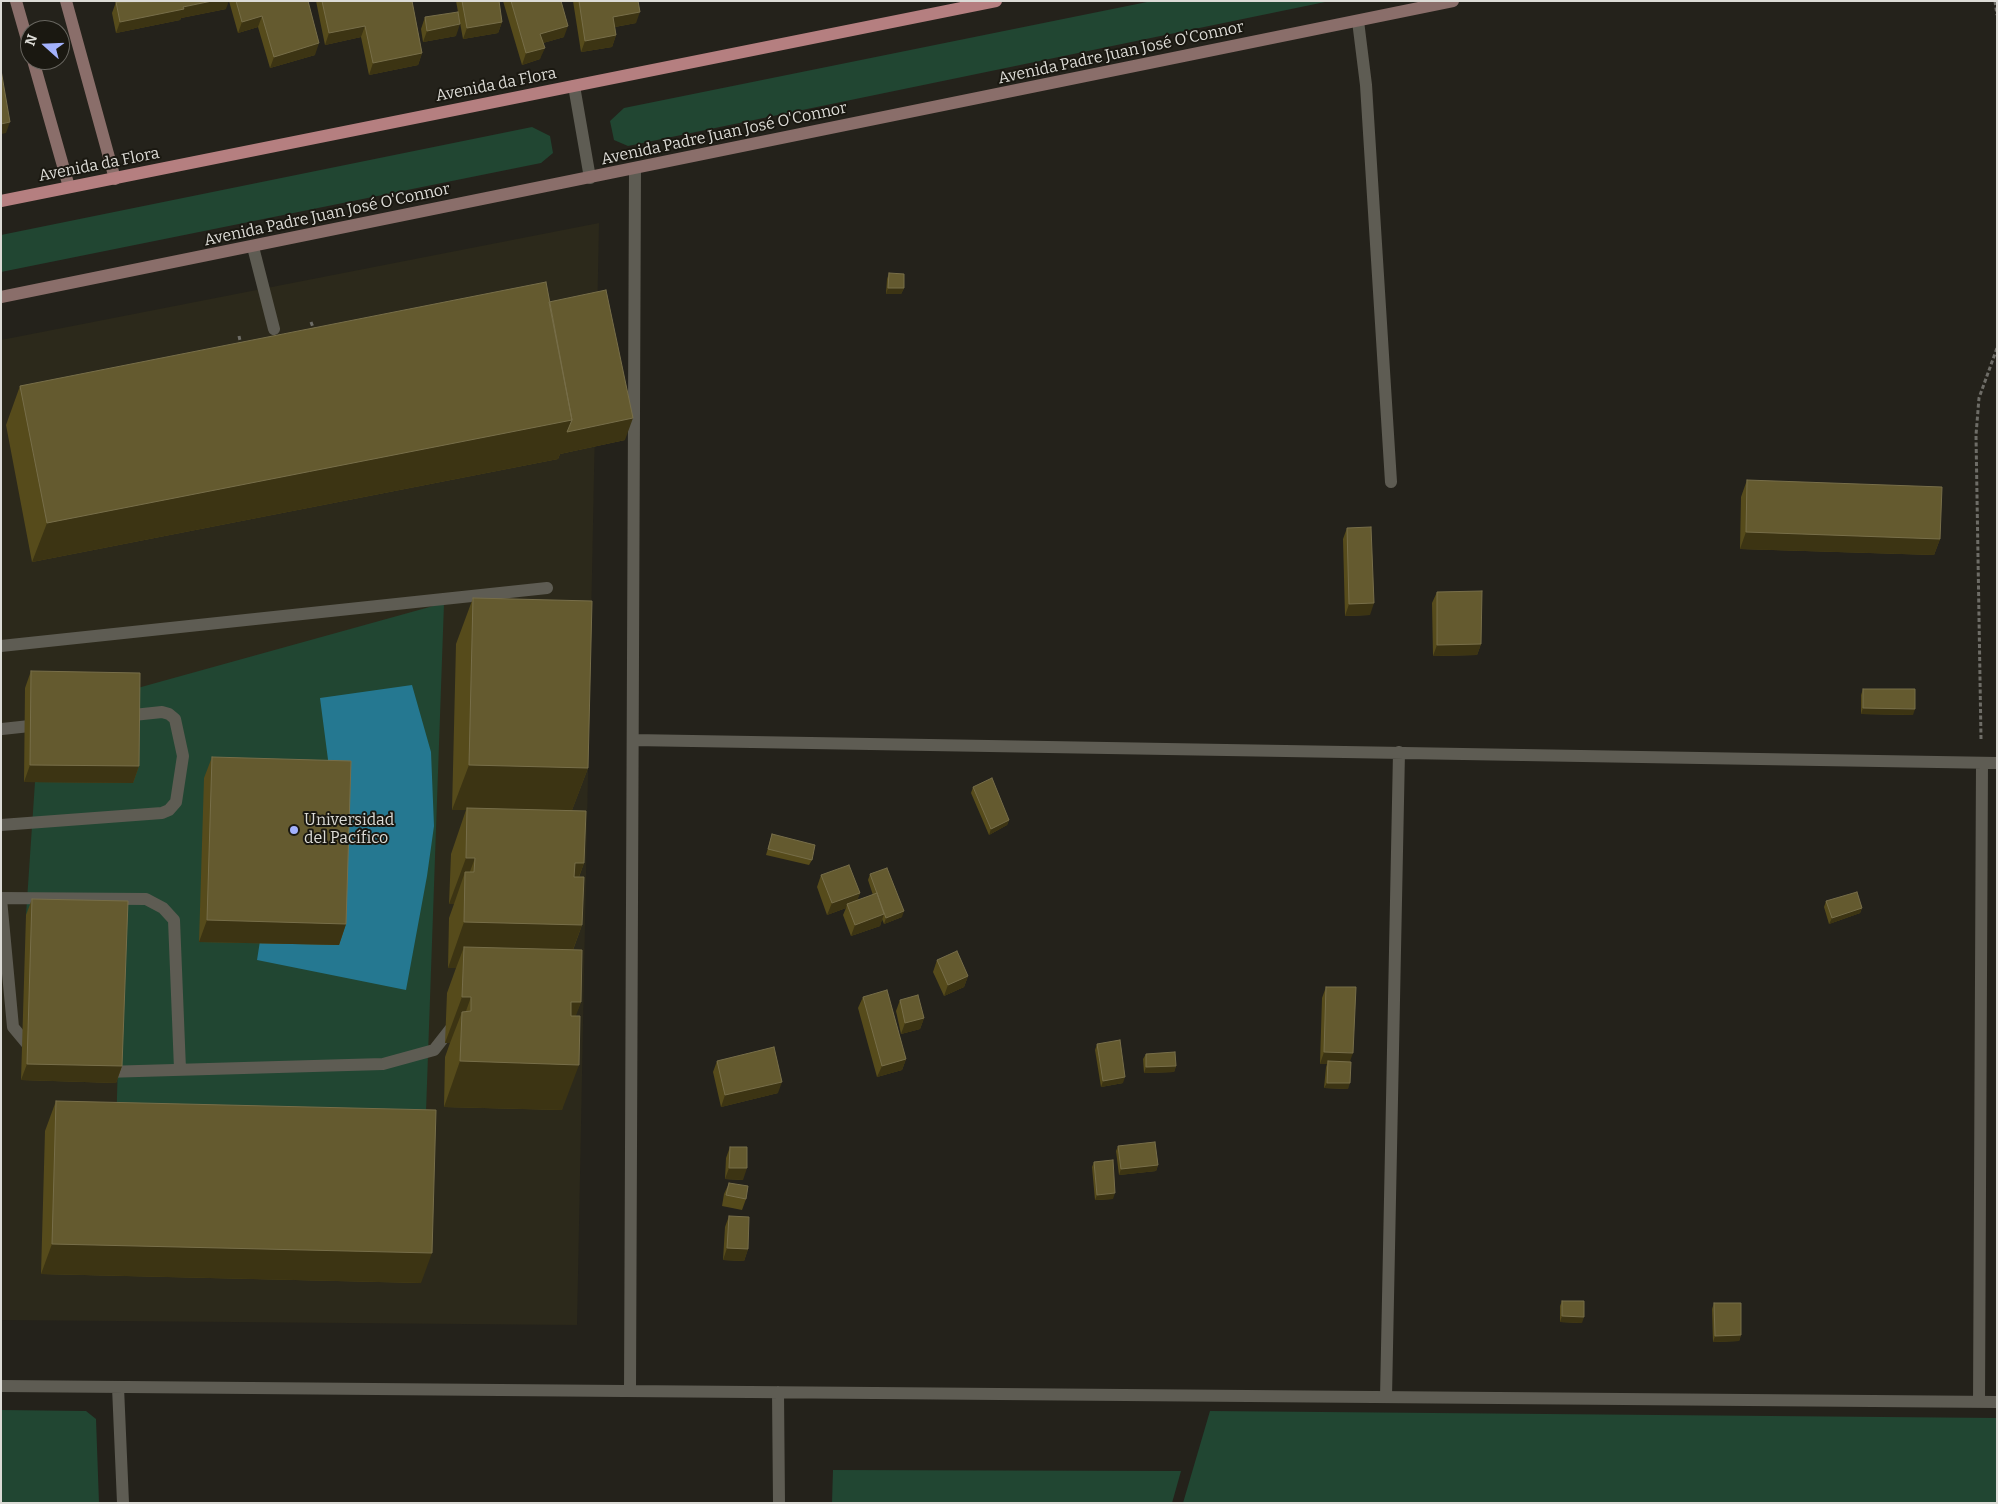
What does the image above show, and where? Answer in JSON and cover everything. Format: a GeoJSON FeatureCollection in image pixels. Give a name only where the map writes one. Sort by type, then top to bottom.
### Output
{"type":"FeatureCollection","features":[{"type":"Feature","properties":{"kind":"main road","name":"Avenida da Flora"},"geometry":{"type":"LineString","coordinates":[[1,201],[996,1]]}},
{"type":"Feature","properties":{"kind":"street"},"geometry":{"type":"LineString","coordinates":[[16,1],[21,20]]}},
{"type":"Feature","properties":{"kind":"street"},"geometry":{"type":"LineString","coordinates":[[66,1],[115,179]]}},
{"type":"Feature","properties":{"kind":"street","name":"Avenida Padre Juan José O'Connor"},"geometry":{"type":"LineString","coordinates":[[1,297],[254,247],[1453,1]]}},
{"type":"Feature","properties":{"kind":"street"},"geometry":{"type":"LineString","coordinates":[[1358,21],[1366,84],[1391,482]]}},
{"type":"Feature","properties":{"kind":"street"},"geometry":{"type":"LineString","coordinates":[[36,70],[69,187]]}},
{"type":"Feature","properties":{"kind":"street"},"geometry":{"type":"LineString","coordinates":[[574,86],[590,178]]}},
{"type":"Feature","properties":{"kind":"street"},"geometry":{"type":"LineString","coordinates":[[630,1391],[635,169]]}},
{"type":"Feature","properties":{"kind":"street"},"geometry":{"type":"LineString","coordinates":[[254,247],[274,329]]}},
{"type":"Feature","properties":{"kind":"street"},"geometry":{"type":"LineString","coordinates":[[1,646],[547,588]]}},
{"type":"Feature","properties":{"kind":"street"},"geometry":{"type":"LineString","coordinates":[[1,825],[162,813],[169,810],[176,802],[184,756],[175,719],[169,714],[162,712],[115,717]]}},
{"type":"Feature","properties":{"kind":"street"},"geometry":{"type":"LineString","coordinates":[[2,729],[49,724]]}},
{"type":"Feature","properties":{"kind":"street"},"geometry":{"type":"LineString","coordinates":[[1,726],[1,739]]}},
{"type":"Feature","properties":{"kind":"street"},"geometry":{"type":"LineString","coordinates":[[632,740],[1997,763]]}},
{"type":"Feature","properties":{"kind":"street"},"geometry":{"type":"LineString","coordinates":[[1386,1397],[1399,752]]}},
{"type":"Feature","properties":{"kind":"street"},"geometry":{"type":"LineString","coordinates":[[1979,1402],[1982,763]]}},
{"type":"Feature","properties":{"kind":"street"},"geometry":{"type":"LineString","coordinates":[[39,1059],[13,1027],[1,899],[146,899],[163,908],[174,920],[180,1070]]}},
{"type":"Feature","properties":{"kind":"street"},"geometry":{"type":"LineString","coordinates":[[88,1072],[383,1064],[434,1050],[462,1014]]}},
{"type":"Feature","properties":{"kind":"street"},"geometry":{"type":"LineString","coordinates":[[1,1386],[1997,1402]]}},
{"type":"Feature","properties":{"kind":"street"},"geometry":{"type":"LineString","coordinates":[[118,1387],[123,1503]]}},
{"type":"Feature","properties":{"kind":"street"},"geometry":{"type":"LineString","coordinates":[[778,1392],[779,1503]]}},
{"type":"Feature","properties":{"kind":"path"},"geometry":{"type":"LineString","coordinates":[[1995,1],[1997,15]]}},
{"type":"Feature","properties":{"kind":"path"},"geometry":{"type":"LineString","coordinates":[[312,322],[315,333]]}},
{"type":"Feature","properties":{"kind":"path"},"geometry":{"type":"LineString","coordinates":[[232,349],[242,347],[240,336]]}},
{"type":"Feature","properties":{"kind":"path"},"geometry":{"type":"LineString","coordinates":[[1982,763],[1976,435],[1979,398],[1997,348]]}},
{"type":"Feature","properties":{"kind":"shaded area","name":"Universidad del Pacífico"},"geometry":{"type":"Polygon","coordinates":[[[599,223],[577,1325],[1,1320],[1,340],[599,223]]]}},
{"type":"Feature","properties":{"kind":"green space"},"geometry":{"type":"Polygon","coordinates":[[[1152,1],[1330,1],[628,146],[614,140],[610,121],[624,108],[1152,1]]]}},
{"type":"Feature","properties":{"kind":"green space"},"geometry":{"type":"Polygon","coordinates":[[[532,127],[550,136],[553,153],[541,163],[1,272],[1,235],[532,127]]]}},
{"type":"Feature","properties":{"kind":"green space"},"geometry":{"type":"Polygon","coordinates":[[[444,603],[425,1140],[116,1132],[122,918],[26,915],[35,782],[133,783],[134,689],[444,603]]]}},
{"type":"Feature","properties":{"kind":"green space"},"geometry":{"type":"Polygon","coordinates":[[[1,1410],[86,1411],[96,1419],[99,1503],[1,1503],[1,1410]]]}},
{"type":"Feature","properties":{"kind":"green space"},"geometry":{"type":"Polygon","coordinates":[[[1210,1411],[1997,1418],[1997,1503],[1183,1503],[1210,1411]]]}},
{"type":"Feature","properties":{"kind":"green space"},"geometry":{"type":"Polygon","coordinates":[[[833,1470],[1181,1471],[1172,1503],[832,1503],[833,1470]]]}},
{"type":"Feature","properties":{"kind":"water"},"geometry":{"type":"Polygon","coordinates":[[[412,685],[431,752],[434,826],[427,876],[406,990],[257,960],[275,845],[330,775],[320,698],[412,685]]]}},
{"type":"Feature","properties":{"kind":"building"},"geometry":{"type":"Polygon","coordinates":[[[212,1],[183,7],[184,9],[120,22],[116,2],[212,1]]]}},
{"type":"Feature","properties":{"kind":"building"},"geometry":{"type":"Polygon","coordinates":[[[236,1],[308,1],[319,43],[274,57],[262,16],[242,22],[236,1]]]}},
{"type":"Feature","properties":{"kind":"building"},"geometry":{"type":"Polygon","coordinates":[[[322,1],[412,1],[422,53],[373,63],[365,26],[329,33],[322,1]]]}},
{"type":"Feature","properties":{"kind":"building"},"geometry":{"type":"Polygon","coordinates":[[[462,1],[499,1],[502,22],[467,28],[462,1]]]}},
{"type":"Feature","properties":{"kind":"building"},"geometry":{"type":"Polygon","coordinates":[[[511,1],[561,1],[568,26],[540,34],[545,48],[526,53],[511,1]]]}},
{"type":"Feature","properties":{"kind":"building"},"geometry":{"type":"Polygon","coordinates":[[[579,1],[638,1],[640,12],[613,17],[616,35],[585,41],[579,1]]]}},
{"type":"Feature","properties":{"kind":"building"},"geometry":{"type":"Polygon","coordinates":[[[458,12],[460,24],[427,31],[425,17],[458,12]]]}},
{"type":"Feature","properties":{"kind":"building"},"geometry":{"type":"Polygon","coordinates":[[[1,70],[10,122],[1,124],[1,70]]]}},
{"type":"Feature","properties":{"kind":"building"},"geometry":{"type":"Polygon","coordinates":[[[889,273],[904,274],[904,288],[888,288],[889,273]]]}},
{"type":"Feature","properties":{"kind":"building"},"geometry":{"type":"Polygon","coordinates":[[[546,282],[572,420],[47,523],[20,386],[546,282]]]}},
{"type":"Feature","properties":{"kind":"building"},"geometry":{"type":"Polygon","coordinates":[[[606,290],[633,418],[567,432],[572,420],[549,302],[606,290]]]}},
{"type":"Feature","properties":{"kind":"building"},"geometry":{"type":"Polygon","coordinates":[[[1747,480],[1942,487],[1940,539],[1746,532],[1747,480]]]}},
{"type":"Feature","properties":{"kind":"building"},"geometry":{"type":"Polygon","coordinates":[[[1371,527],[1374,603],[1349,604],[1347,528],[1371,527]]]}},
{"type":"Feature","properties":{"kind":"building"},"geometry":{"type":"Polygon","coordinates":[[[1482,591],[1481,644],[1437,645],[1437,592],[1482,591]]]}},
{"type":"Feature","properties":{"kind":"building"},"geometry":{"type":"Polygon","coordinates":[[[473,598],[592,601],[588,768],[469,765],[473,598]]]}},
{"type":"Feature","properties":{"kind":"building"},"geometry":{"type":"Polygon","coordinates":[[[31,671],[140,673],[139,766],[30,765],[31,671]]]}},
{"type":"Feature","properties":{"kind":"building"},"geometry":{"type":"Polygon","coordinates":[[[1863,689],[1915,689],[1915,709],[1863,708],[1863,689]]]}},
{"type":"Feature","properties":{"kind":"building"},"geometry":{"type":"Polygon","coordinates":[[[212,757],[351,761],[346,924],[207,920],[212,757]]]}},
{"type":"Feature","properties":{"kind":"building"},"geometry":{"type":"Polygon","coordinates":[[[992,778],[1009,820],[991,829],[973,787],[992,778]]]}},
{"type":"Feature","properties":{"kind":"building"},"geometry":{"type":"Polygon","coordinates":[[[467,808],[586,811],[584,863],[575,863],[574,877],[584,877],[582,925],[464,922],[465,872],[474,872],[475,858],[466,858],[467,808]]]}},
{"type":"Feature","properties":{"kind":"building"},"geometry":{"type":"Polygon","coordinates":[[[772,834],[815,845],[812,860],[768,849],[772,834]]]}},
{"type":"Feature","properties":{"kind":"building"},"geometry":{"type":"Polygon","coordinates":[[[849,865],[860,893],[832,903],[821,875],[849,865]]]}},
{"type":"Feature","properties":{"kind":"building"},"geometry":{"type":"Polygon","coordinates":[[[887,868],[904,911],[886,918],[870,874],[887,868]]]}},
{"type":"Feature","properties":{"kind":"building"},"geometry":{"type":"Polygon","coordinates":[[[1857,892],[1862,908],[1832,918],[1826,901],[1857,892]]]}},
{"type":"Feature","properties":{"kind":"building"},"geometry":{"type":"Polygon","coordinates":[[[877,893],[884,914],[855,925],[847,904],[877,893]]]}},
{"type":"Feature","properties":{"kind":"building"},"geometry":{"type":"Polygon","coordinates":[[[32,899],[128,901],[122,1066],[27,1064],[32,899]]]}},
{"type":"Feature","properties":{"kind":"building"},"geometry":{"type":"Polygon","coordinates":[[[464,947],[582,950],[581,1002],[571,1002],[571,1016],[580,1016],[579,1065],[460,1061],[462,1012],[471,1011],[471,997],[462,997],[464,947]]]}},
{"type":"Feature","properties":{"kind":"building"},"geometry":{"type":"Polygon","coordinates":[[[957,951],[968,976],[948,985],[937,960],[957,951]]]}},
{"type":"Feature","properties":{"kind":"building"},"geometry":{"type":"Polygon","coordinates":[[[1326,987],[1356,987],[1353,1053],[1324,1052],[1326,987]]]}},
{"type":"Feature","properties":{"kind":"building"},"geometry":{"type":"Polygon","coordinates":[[[887,990],[906,1059],[882,1066],[863,997],[887,990]]]}},
{"type":"Feature","properties":{"kind":"building"},"geometry":{"type":"Polygon","coordinates":[[[918,995],[924,1018],[905,1023],[900,1000],[918,995]]]}},
{"type":"Feature","properties":{"kind":"building"},"geometry":{"type":"Polygon","coordinates":[[[1120,1040],[1125,1077],[1103,1081],[1097,1044],[1120,1040]]]}},
{"type":"Feature","properties":{"kind":"building"},"geometry":{"type":"Polygon","coordinates":[[[774,1047],[782,1082],[725,1095],[717,1061],[774,1047]]]}},
{"type":"Feature","properties":{"kind":"building"},"geometry":{"type":"Polygon","coordinates":[[[1175,1052],[1176,1066],[1146,1067],[1146,1054],[1175,1052]]]}},
{"type":"Feature","properties":{"kind":"building"},"geometry":{"type":"Polygon","coordinates":[[[1328,1061],[1351,1062],[1350,1083],[1327,1083],[1328,1061]]]}},
{"type":"Feature","properties":{"kind":"building"},"geometry":{"type":"Polygon","coordinates":[[[56,1101],[436,1110],[432,1253],[52,1244],[56,1101]]]}},
{"type":"Feature","properties":{"kind":"building"},"geometry":{"type":"Polygon","coordinates":[[[1155,1142],[1158,1165],[1121,1169],[1118,1146],[1155,1142]]]}},
{"type":"Feature","properties":{"kind":"building"},"geometry":{"type":"Polygon","coordinates":[[[730,1147],[747,1147],[747,1168],[729,1168],[730,1147]]]}},
{"type":"Feature","properties":{"kind":"building"},"geometry":{"type":"Polygon","coordinates":[[[1113,1160],[1115,1193],[1097,1195],[1094,1162],[1113,1160]]]}},
{"type":"Feature","properties":{"kind":"building"},"geometry":{"type":"Polygon","coordinates":[[[729,1183],[748,1186],[746,1199],[726,1195],[729,1183]]]}},
{"type":"Feature","properties":{"kind":"building"},"geometry":{"type":"Polygon","coordinates":[[[729,1216],[749,1217],[748,1249],[727,1248],[729,1216]]]}},
{"type":"Feature","properties":{"kind":"building"},"geometry":{"type":"Polygon","coordinates":[[[1562,1301],[1584,1301],[1584,1317],[1562,1316],[1562,1301]]]}},
{"type":"Feature","properties":{"kind":"building"},"geometry":{"type":"Polygon","coordinates":[[[1714,1303],[1741,1303],[1741,1335],[1715,1336],[1714,1303]]]}},
{"type":"Feature","properties":{"kind":"place","name":"Universidad del Pacífico"},"geometry":{"type":"Point","coordinates":[294,830]}}]}
